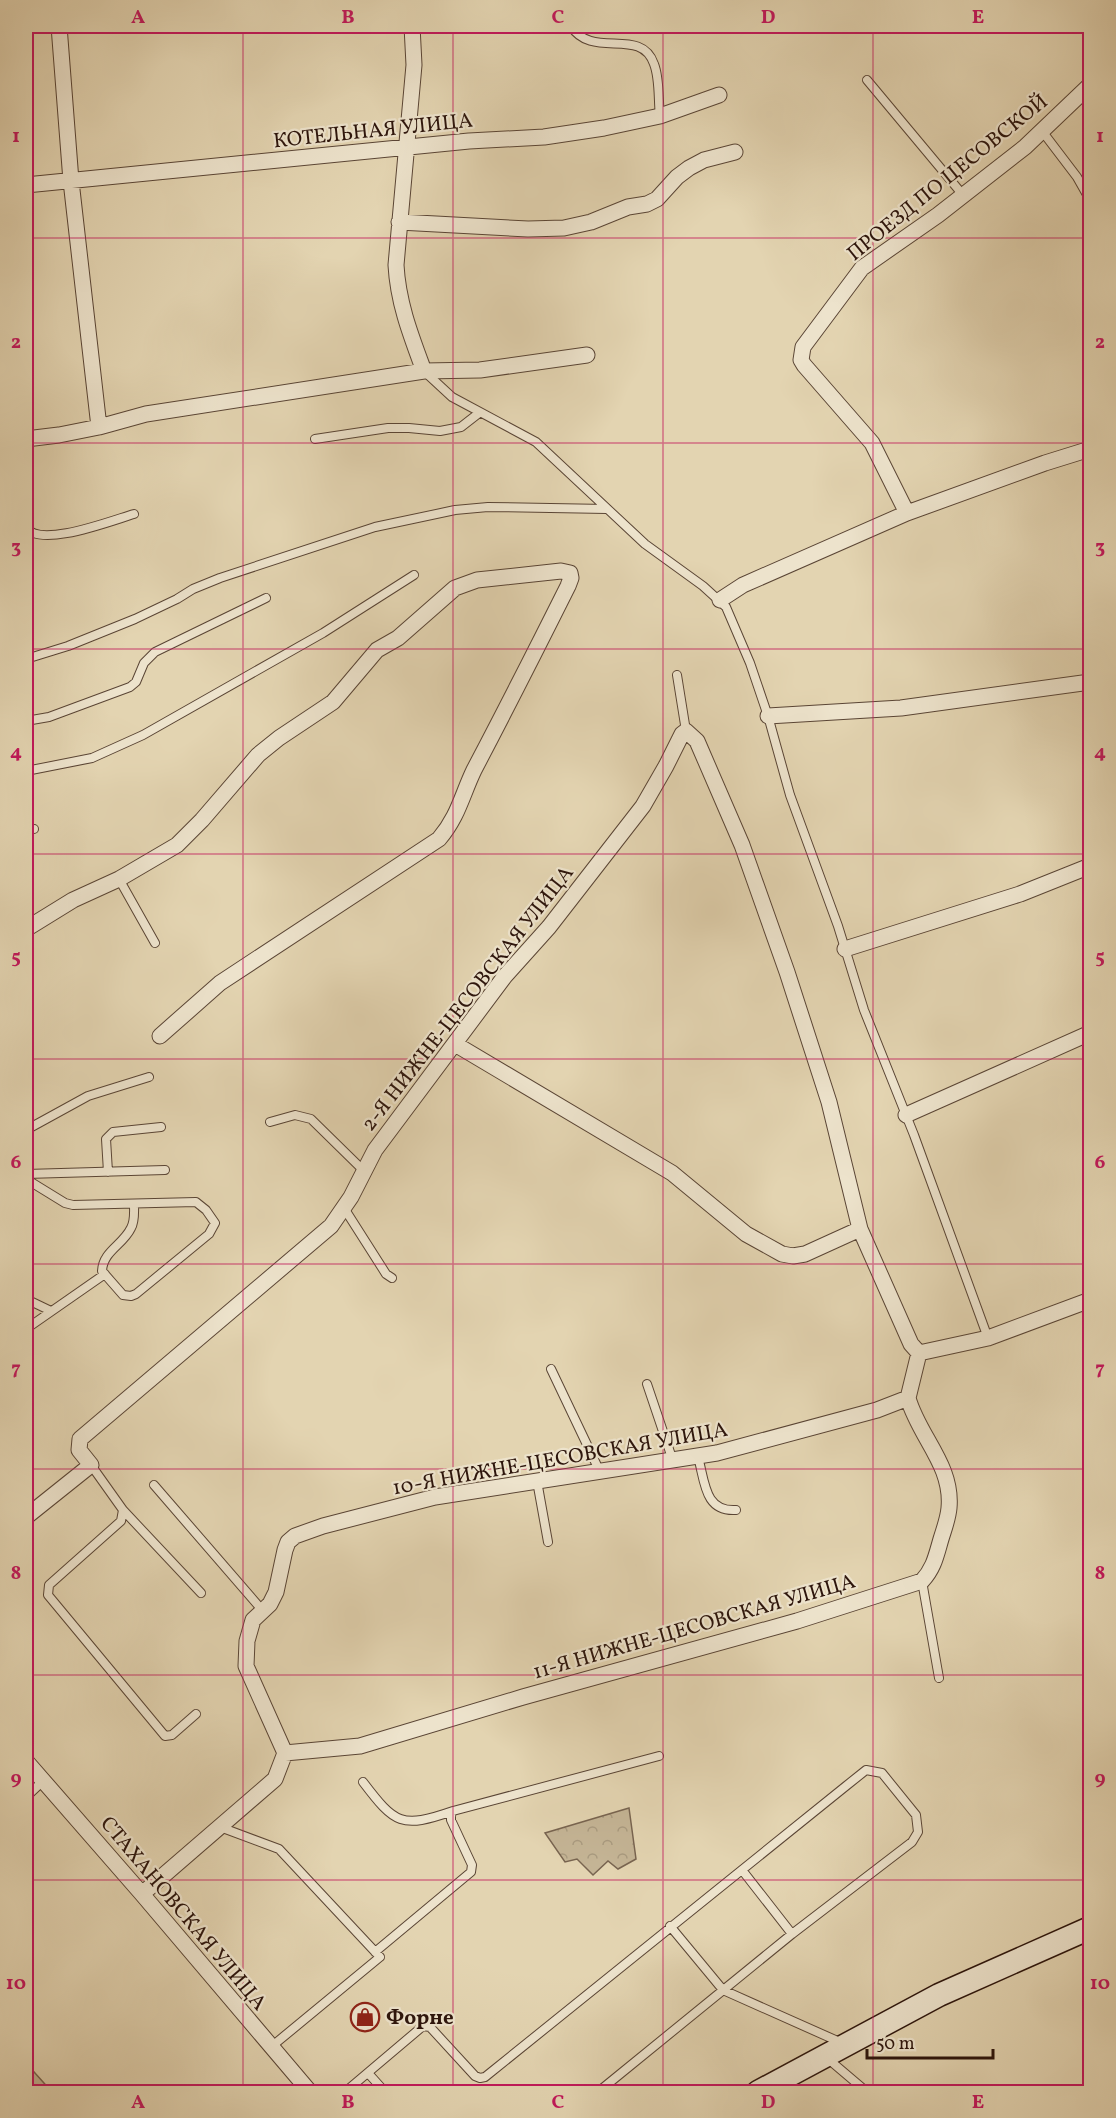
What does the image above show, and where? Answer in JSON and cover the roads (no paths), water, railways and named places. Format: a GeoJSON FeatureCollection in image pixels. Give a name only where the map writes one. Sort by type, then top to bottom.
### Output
{"type":"FeatureCollection","features":[{"type":"Feature","properties":{"kind":"main road"},"geometry":{"type":"LineString","coordinates":[[758,2092],[939,1995],[1090,1928]]}},
{"type":"Feature","properties":{"kind":"street"},"geometry":{"type":"LineString","coordinates":[[59,26],[71,181],[99,427]]}},
{"type":"Feature","properties":{"kind":"street"},"geometry":{"type":"LineString","coordinates":[[412,26],[414,65],[396,248],[397,286],[404,316],[424,371]]}},
{"type":"Feature","properties":{"kind":"street","name":"ПРОЕЗД ПО ЦЕСОВСКОЙ"},"geometry":{"type":"LineString","coordinates":[[907,513],[872,443],[804,365],[801,354],[806,340],[862,268],[963,195],[1042,131],[1090,85]]}},
{"type":"Feature","properties":{"kind":"street","name":"КОТЕЛЬНАЯ УЛИЦА"},"geometry":{"type":"LineString","coordinates":[[26,185],[469,141],[544,138],[660,116],[719,95]]}},
{"type":"Feature","properties":{"kind":"street"},"geometry":{"type":"LineString","coordinates":[[399,222],[528,229],[564,228],[591,222],[628,207],[648,204],[657,199],[677,177],[689,168],[704,160],[735,152]]}},
{"type":"Feature","properties":{"kind":"street"},"geometry":{"type":"LineString","coordinates":[[26,439],[99,427],[146,414],[424,371],[480,370],[587,355]]}},
{"type":"Feature","properties":{"kind":"street"},"geometry":{"type":"LineString","coordinates":[[720,600],[743,585],[907,513],[1090,449]]}},
{"type":"Feature","properties":{"kind":"street"},"geometry":{"type":"LineString","coordinates":[[26,929],[73,900],[119,879],[177,845],[202,820],[258,755],[333,702],[377,650],[398,638],[455,588],[477,580],[564,571],[571,575],[568,586],[471,778],[456,815],[444,834],[220,983],[160,1036]]}},
{"type":"Feature","properties":{"kind":"street"},"geometry":{"type":"LineString","coordinates":[[768,716],[901,708],[1090,682]]}},
{"type":"Feature","properties":{"kind":"street"},"geometry":{"type":"LineString","coordinates":[[686,731],[697,741],[742,844],[829,1102],[860,1229],[911,1344],[919,1353]]}},
{"type":"Feature","properties":{"kind":"street","name":"2-Я НИЖНЕ-ЦЕСОВСКАЯ УЛИЦА"},"geometry":{"type":"LineString","coordinates":[[91,1465],[80,1450],[80,1439],[331,1226],[344,1208],[375,1150],[505,976],[549,927],[643,806],[670,760],[682,734],[686,731]]}},
{"type":"Feature","properties":{"kind":"street"},"geometry":{"type":"LineString","coordinates":[[845,949],[1020,894],[1090,866]]}},
{"type":"Feature","properties":{"kind":"street"},"geometry":{"type":"LineString","coordinates":[[906,1115],[1090,1033]]}},
{"type":"Feature","properties":{"kind":"street"},"geometry":{"type":"LineString","coordinates":[[455,1044],[672,1173],[746,1234],[782,1254],[793,1256],[805,1254],[860,1229]]}},
{"type":"Feature","properties":{"kind":"street"},"geometry":{"type":"LineString","coordinates":[[919,1353],[992,1337],[1090,1300]]}},
{"type":"Feature","properties":{"kind":"street"},"geometry":{"type":"LineString","coordinates":[[919,1353],[908,1398],[912,1413],[948,1479],[950,1497],[949,1511],[931,1571],[922,1581]]}},
{"type":"Feature","properties":{"kind":"street","name":"10-Я НИЖНЕ-ЦЕСОВСКАЯ УЛИЦА"},"geometry":{"type":"LineString","coordinates":[[285,1753],[246,1666],[253,1620],[263,1611],[276,1592],[285,1550],[288,1542],[295,1536],[323,1526],[435,1497],[698,1457],[866,1413],[908,1398]]}},
{"type":"Feature","properties":{"kind":"street"},"geometry":{"type":"LineString","coordinates":[[26,1517],[91,1465]]}},
{"type":"Feature","properties":{"kind":"street","name":"11-Я НИЖНЕ-ЦЕСОВСКАЯ УЛИЦА"},"geometry":{"type":"LineString","coordinates":[[285,1753],[360,1746],[523,1697],[797,1621],[922,1581]]}},
{"type":"Feature","properties":{"kind":"street"},"geometry":{"type":"LineString","coordinates":[[142,1894],[275,1779],[285,1753]]}},
{"type":"Feature","properties":{"kind":"street","name":"СТАХАНОВСКАЯ УЛИЦА"},"geometry":{"type":"LineString","coordinates":[[26,1761],[310,2092]]}},
{"type":"Feature","properties":{"kind":"lane"},"geometry":{"type":"LineString","coordinates":[[571,26],[586,41],[637,46],[649,55],[656,75],[660,116]]}},
{"type":"Feature","properties":{"kind":"lane"},"geometry":{"type":"LineString","coordinates":[[867,80],[963,195]]}},
{"type":"Feature","properties":{"kind":"lane"},"geometry":{"type":"LineString","coordinates":[[1042,131],[1077,177],[1090,200]]}},
{"type":"Feature","properties":{"kind":"lane"},"geometry":{"type":"LineString","coordinates":[[424,371],[452,397],[536,442],[645,544],[720,600],[732,618],[768,716],[790,795],[845,949],[864,1010],[992,1337]]}},
{"type":"Feature","properties":{"kind":"lane"},"geometry":{"type":"LineString","coordinates":[[315,439],[374,429],[409,428],[440,431],[461,427],[479,413]]}},
{"type":"Feature","properties":{"kind":"lane"},"geometry":{"type":"LineString","coordinates":[[26,659],[97,635],[220,578],[375,527],[455,510],[488,507],[607,509]]}},
{"type":"Feature","properties":{"kind":"lane"},"geometry":{"type":"LineString","coordinates":[[26,527],[33,534],[50,536],[134,514]]}},
{"type":"Feature","properties":{"kind":"lane"},"geometry":{"type":"LineString","coordinates":[[26,771],[92,758],[143,735],[323,633],[414,575]]}},
{"type":"Feature","properties":{"kind":"lane"},"geometry":{"type":"LineString","coordinates":[[26,722],[50,717],[130,687],[136,682],[144,663],[154,652],[266,598]]}},
{"type":"Feature","properties":{"kind":"lane"},"geometry":{"type":"LineString","coordinates":[[677,675],[686,731]]}},
{"type":"Feature","properties":{"kind":"lane"},"geometry":{"type":"LineString","coordinates":[[119,879],[155,944]]}},
{"type":"Feature","properties":{"kind":"lane"},"geometry":{"type":"LineString","coordinates":[[26,1130],[88,1096],[149,1077]]}},
{"type":"Feature","properties":{"kind":"lane"},"geometry":{"type":"LineString","coordinates":[[270,1122],[295,1115],[311,1119],[364,1171]]}},
{"type":"Feature","properties":{"kind":"lane"},"geometry":{"type":"LineString","coordinates":[[108,1172],[106,1139],[108,1135],[112,1132],[161,1127]]}},
{"type":"Feature","properties":{"kind":"lane"},"geometry":{"type":"LineString","coordinates":[[26,1174],[165,1170]]}},
{"type":"Feature","properties":{"kind":"lane"},"geometry":{"type":"LineString","coordinates":[[26,1179],[65,1203],[73,1205],[196,1202],[206,1210],[214,1223],[209,1234],[131,1296],[123,1295],[102,1271],[105,1258],[133,1226],[134,1205]]}},
{"type":"Feature","properties":{"kind":"lane"},"geometry":{"type":"LineString","coordinates":[[344,1208],[386,1274],[392,1278]]}},
{"type":"Feature","properties":{"kind":"lane"},"geometry":{"type":"LineString","coordinates":[[26,1329],[105,1274]]}},
{"type":"Feature","properties":{"kind":"lane"},"geometry":{"type":"LineString","coordinates":[[26,1299],[51,1311]]}},
{"type":"Feature","properties":{"kind":"lane"},"geometry":{"type":"LineString","coordinates":[[551,1369],[600,1472]]}},
{"type":"Feature","properties":{"kind":"lane"},"geometry":{"type":"LineString","coordinates":[[647,1384],[673,1461]]}},
{"type":"Feature","properties":{"kind":"lane"},"geometry":{"type":"LineString","coordinates":[[698,1457],[708,1494],[714,1505],[726,1510],[736,1510]]}},
{"type":"Feature","properties":{"kind":"lane"},"geometry":{"type":"LineString","coordinates":[[91,1465],[123,1510],[201,1593]]}},
{"type":"Feature","properties":{"kind":"lane"},"geometry":{"type":"LineString","coordinates":[[537,1481],[548,1542]]}},
{"type":"Feature","properties":{"kind":"lane"},"geometry":{"type":"LineString","coordinates":[[154,1485],[263,1611]]}},
{"type":"Feature","properties":{"kind":"lane"},"geometry":{"type":"LineString","coordinates":[[123,1510],[121,1521],[50,1586],[48,1596],[165,1736],[172,1735],[196,1714]]}},
{"type":"Feature","properties":{"kind":"lane"},"geometry":{"type":"LineString","coordinates":[[922,1581],[939,1678]]}},
{"type":"Feature","properties":{"kind":"lane"},"geometry":{"type":"LineString","coordinates":[[363,1782],[384,1809],[401,1819],[423,1821],[659,1756]]}},
{"type":"Feature","properties":{"kind":"lane"},"geometry":{"type":"LineString","coordinates":[[345,2092],[420,2027],[425,2026],[430,2027],[476,2076],[482,2079],[866,1770],[882,1773],[916,1815],[919,1827],[912,1842],[792,1934],[598,2092]]}},
{"type":"Feature","properties":{"kind":"lane"},"geometry":{"type":"LineString","coordinates":[[26,1797],[43,1781]]}},
{"type":"Feature","properties":{"kind":"lane"},"geometry":{"type":"LineString","coordinates":[[375,1952],[471,1872],[472,1865],[452,1820],[453,1811]]}},
{"type":"Feature","properties":{"kind":"lane"},"geometry":{"type":"LineString","coordinates":[[219,1827],[279,1849],[380,1957],[271,2047]]}},
{"type":"Feature","properties":{"kind":"lane"},"geometry":{"type":"LineString","coordinates":[[742,1870],[792,1934]]}},
{"type":"Feature","properties":{"kind":"lane"},"geometry":{"type":"LineString","coordinates":[[670,1926],[723,1990],[846,2045]]}},
{"type":"Feature","properties":{"kind":"lane"},"geometry":{"type":"LineString","coordinates":[[825,2056],[867,2092]]}},
{"type":"Feature","properties":{"kind":"lane"},"geometry":{"type":"LineString","coordinates":[[368,2073],[385,2092]]}},
{"type":"Feature","properties":{"kind":"place","name":"Форне"},"geometry":{"type":"Point","coordinates":[365,2017]}}]}
